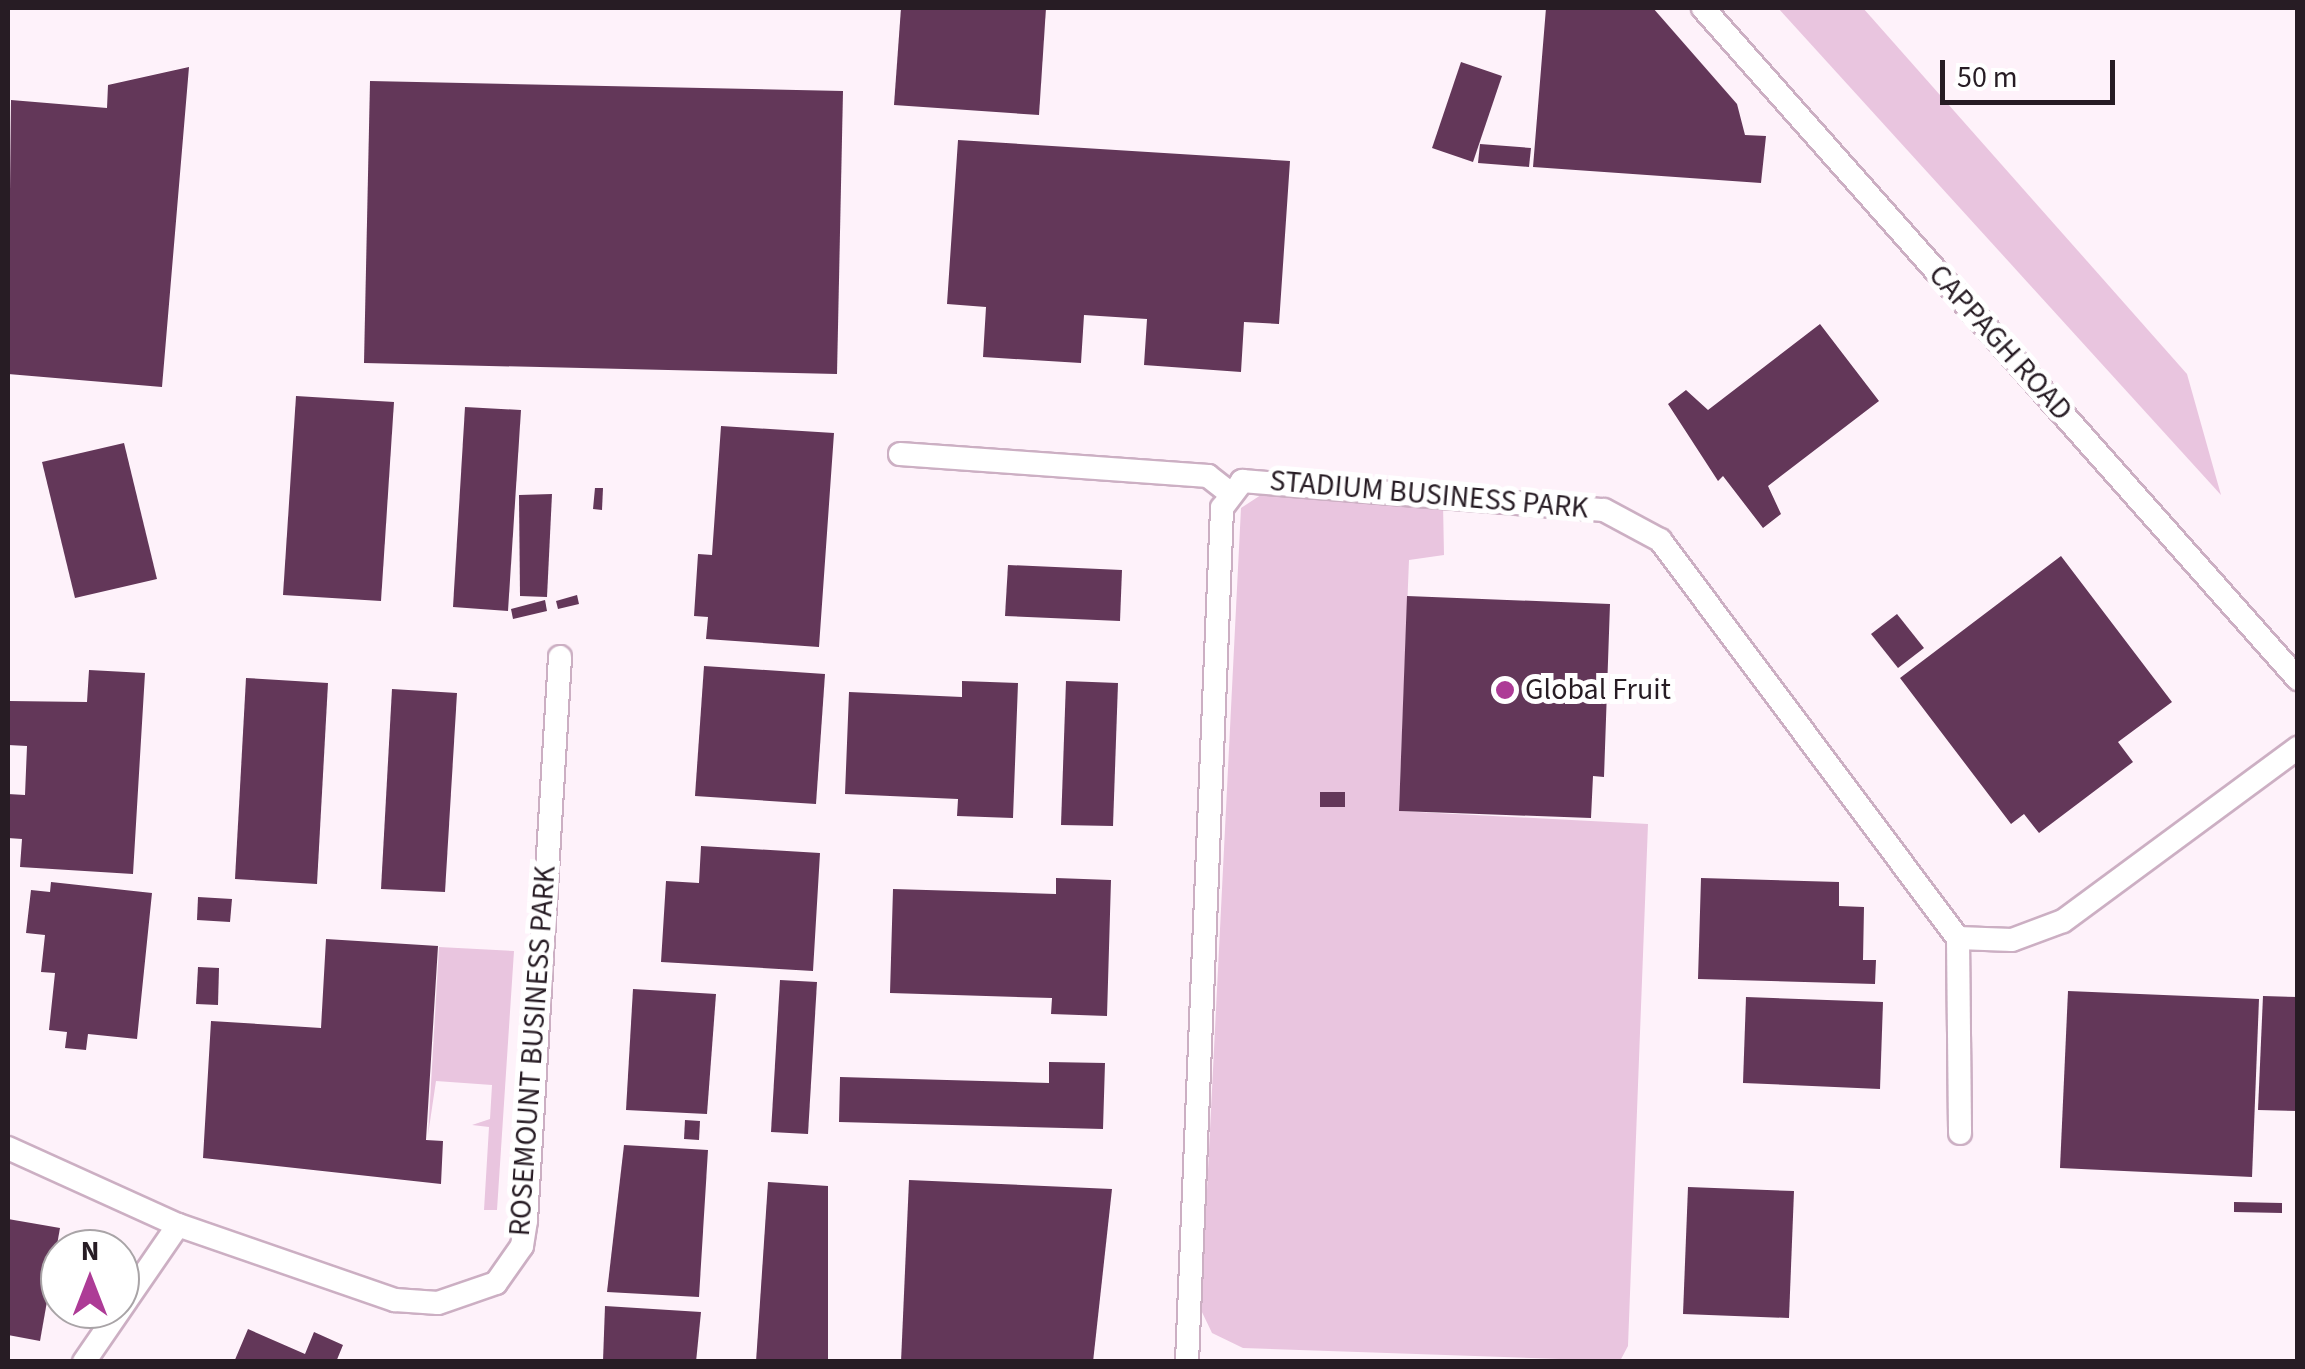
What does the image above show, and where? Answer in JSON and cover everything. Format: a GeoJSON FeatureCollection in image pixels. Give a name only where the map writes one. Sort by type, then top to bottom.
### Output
{"type":"FeatureCollection","features":[{"type":"Feature","properties":{"kind":"street","name":"CAPPAGH ROAD"},"geometry":{"type":"LineString","coordinates":[[1702,8],[2298,679]]}},
{"type":"Feature","properties":{"kind":"street"},"geometry":{"type":"LineString","coordinates":[[900,454],[1208,476],[1227,492]]}},
{"type":"Feature","properties":{"kind":"street","name":"STADIUM BUSINESS PARK"},"geometry":{"type":"LineString","coordinates":[[1187,1362],[1227,492],[1257,479],[1460,494],[1604,510],[1643,529],[1682,562],[1958,938]]}},
{"type":"Feature","properties":{"kind":"street","name":"ROSEMOUNT BUSINESS PARK"},"geometry":{"type":"LineString","coordinates":[[8,1148],[178,1225],[418,1303],[480,1292],[512,1266],[526,1220],[560,657]]}},
{"type":"Feature","properties":{"kind":"street"},"geometry":{"type":"LineString","coordinates":[[1960,1133],[1958,938],[2012,940],[2062,921],[2298,748]]}},
{"type":"Feature","properties":{"kind":"street"},"geometry":{"type":"LineString","coordinates":[[84,1362],[178,1225]]}},
{"type":"Feature","properties":{"kind":"shaded area"},"geometry":{"type":"Polygon","coordinates":[[[1778,8],[1863,8],[2187,374],[2221,495],[1778,8]]]}},
{"type":"Feature","properties":{"kind":"shaded area"},"geometry":{"type":"Polygon","coordinates":[[[1267,491],[1443,503],[1444,555],[1409,560],[1399,811],[1648,824],[1628,1346],[1620,1361],[1243,1348],[1212,1333],[1201,1310],[1241,508],[1267,491]]]}},
{"type":"Feature","properties":{"kind":"shaded area"},"geometry":{"type":"Polygon","coordinates":[[[439,947],[514,951],[497,1210],[484,1210],[489,1127],[472,1125],[490,1119],[492,1085],[436,1081],[428,1135],[439,947]]]}},
{"type":"Feature","properties":{"kind":"building"},"geometry":{"type":"Polygon","coordinates":[[[901,8],[1046,8],[1039,115],[894,105],[901,8]]]}},
{"type":"Feature","properties":{"kind":"building"},"geometry":{"type":"Polygon","coordinates":[[[1546,8],[1653,8],[1737,104],[1745,135],[1766,136],[1761,183],[1533,167],[1546,8]]]}},
{"type":"Feature","properties":{"kind":"building"},"geometry":{"type":"Polygon","coordinates":[[[1461,62],[1502,76],[1473,162],[1432,148],[1461,62]]]}},
{"type":"Feature","properties":{"kind":"building"},"geometry":{"type":"Polygon","coordinates":[[[189,67],[162,387],[8,374],[11,100],[107,108],[108,85],[189,67]]]}},
{"type":"Feature","properties":{"kind":"building"},"geometry":{"type":"Polygon","coordinates":[[[370,81],[843,91],[837,374],[364,363],[370,81]]]}},
{"type":"Feature","properties":{"kind":"building"},"geometry":{"type":"Polygon","coordinates":[[[958,140],[1290,161],[1279,324],[1244,322],[1241,372],[1144,365],[1147,319],[1084,315],[1081,363],[983,357],[986,307],[947,304],[958,140]]]}},
{"type":"Feature","properties":{"kind":"building"},"geometry":{"type":"Polygon","coordinates":[[[1480,144],[1531,148],[1529,167],[1478,163],[1480,144]]]}},
{"type":"Feature","properties":{"kind":"building"},"geometry":{"type":"Polygon","coordinates":[[[1820,324],[1879,401],[1768,486],[1781,514],[1763,528],[1723,476],[1718,481],[1668,404],[1686,390],[1708,410],[1820,324]]]}},
{"type":"Feature","properties":{"kind":"building"},"geometry":{"type":"Polygon","coordinates":[[[296,396],[394,402],[381,601],[283,595],[296,396]]]}},
{"type":"Feature","properties":{"kind":"building"},"geometry":{"type":"Polygon","coordinates":[[[465,407],[521,410],[508,611],[453,607],[465,407]]]}},
{"type":"Feature","properties":{"kind":"building"},"geometry":{"type":"Polygon","coordinates":[[[721,426],[834,433],[819,647],[706,639],[708,617],[694,616],[698,554],[712,555],[721,426]]]}},
{"type":"Feature","properties":{"kind":"building"},"geometry":{"type":"Polygon","coordinates":[[[124,443],[157,579],[75,598],[42,462],[124,443]]]}},
{"type":"Feature","properties":{"kind":"building"},"geometry":{"type":"Polygon","coordinates":[[[595,488],[603,488],[602,510],[593,509],[595,488]]]}},
{"type":"Feature","properties":{"kind":"building"},"geometry":{"type":"Polygon","coordinates":[[[552,494],[547,597],[520,596],[519,495],[552,494]]]}},
{"type":"Feature","properties":{"kind":"building"},"geometry":{"type":"Polygon","coordinates":[[[2061,556],[2172,702],[2118,742],[2133,762],[2039,833],[2024,814],[2011,824],[1900,678],[2061,556]]]}},
{"type":"Feature","properties":{"kind":"building"},"geometry":{"type":"Polygon","coordinates":[[[1008,565],[1122,570],[1120,621],[1005,616],[1008,565]]]}},
{"type":"Feature","properties":{"kind":"building"},"geometry":{"type":"Polygon","coordinates":[[[577,595],[579,604],[558,609],[556,601],[577,595]]]}},
{"type":"Feature","properties":{"kind":"building","name":"Global Fruit"},"geometry":{"type":"Polygon","coordinates":[[[1407,596],[1610,604],[1604,777],[1593,776],[1591,818],[1399,811],[1407,596]]]}},
{"type":"Feature","properties":{"kind":"building"},"geometry":{"type":"Polygon","coordinates":[[[545,600],[547,611],[513,619],[511,609],[545,600]]]}},
{"type":"Feature","properties":{"kind":"building"},"geometry":{"type":"Polygon","coordinates":[[[1897,614],[1924,648],[1898,668],[1871,634],[1897,614]]]}},
{"type":"Feature","properties":{"kind":"building"},"geometry":{"type":"Polygon","coordinates":[[[704,666],[825,674],[816,804],[695,796],[704,666]]]}},
{"type":"Feature","properties":{"kind":"building"},"geometry":{"type":"Polygon","coordinates":[[[89,670],[145,673],[133,874],[20,867],[22,839],[8,838],[8,794],[25,795],[27,746],[8,745],[9,701],[87,702],[89,670]]]}},
{"type":"Feature","properties":{"kind":"building"},"geometry":{"type":"Polygon","coordinates":[[[246,678],[328,683],[317,884],[235,879],[246,678]]]}},
{"type":"Feature","properties":{"kind":"building"},"geometry":{"type":"Polygon","coordinates":[[[962,681],[1018,683],[1013,818],[957,816],[958,799],[845,794],[849,692],[962,697],[962,681]]]}},
{"type":"Feature","properties":{"kind":"building"},"geometry":{"type":"Polygon","coordinates":[[[1066,681],[1118,683],[1113,826],[1061,825],[1066,681]]]}},
{"type":"Feature","properties":{"kind":"building"},"geometry":{"type":"Polygon","coordinates":[[[392,689],[457,693],[445,892],[381,889],[392,689]]]}},
{"type":"Feature","properties":{"kind":"building"},"geometry":{"type":"Polygon","coordinates":[[[1320,792],[1345,792],[1345,807],[1320,807],[1320,792]]]}},
{"type":"Feature","properties":{"kind":"building"},"geometry":{"type":"Polygon","coordinates":[[[701,846],[820,853],[813,971],[661,962],[666,881],[699,883],[701,846]]]}},
{"type":"Feature","properties":{"kind":"building"},"geometry":{"type":"Polygon","coordinates":[[[1056,878],[1111,880],[1107,1016],[1051,1014],[1052,998],[890,993],[893,889],[1056,894],[1056,878]]]}},
{"type":"Feature","properties":{"kind":"building"},"geometry":{"type":"Polygon","coordinates":[[[1701,878],[1839,882],[1839,906],[1864,907],[1863,960],[1876,960],[1875,984],[1698,979],[1701,878]]]}},
{"type":"Feature","properties":{"kind":"building"},"geometry":{"type":"Polygon","coordinates":[[[51,882],[152,893],[137,1039],[88,1034],[86,1050],[65,1048],[67,1032],[49,1030],[55,973],[41,972],[45,935],[26,933],[31,890],[50,892],[51,882]]]}},
{"type":"Feature","properties":{"kind":"building"},"geometry":{"type":"Polygon","coordinates":[[[198,897],[232,899],[230,922],[197,920],[198,897]]]}},
{"type":"Feature","properties":{"kind":"building"},"geometry":{"type":"Polygon","coordinates":[[[326,939],[438,946],[426,1140],[443,1141],[441,1184],[203,1158],[211,1021],[321,1028],[326,939]]]}},
{"type":"Feature","properties":{"kind":"building"},"geometry":{"type":"Polygon","coordinates":[[[198,967],[219,968],[218,1005],[196,1004],[198,967]]]}},
{"type":"Feature","properties":{"kind":"building"},"geometry":{"type":"Polygon","coordinates":[[[780,980],[817,982],[808,1134],[771,1132],[780,980]]]}},
{"type":"Feature","properties":{"kind":"building"},"geometry":{"type":"Polygon","coordinates":[[[633,989],[716,994],[707,1114],[626,1110],[633,989]]]}},
{"type":"Feature","properties":{"kind":"building"},"geometry":{"type":"Polygon","coordinates":[[[2068,991],[2259,999],[2252,1177],[2060,1168],[2068,991]]]}},
{"type":"Feature","properties":{"kind":"building"},"geometry":{"type":"Polygon","coordinates":[[[2263,996],[2298,997],[2298,1111],[2258,1110],[2263,996]]]}},
{"type":"Feature","properties":{"kind":"building"},"geometry":{"type":"Polygon","coordinates":[[[1746,997],[1883,1002],[1880,1089],[1743,1083],[1746,997]]]}},
{"type":"Feature","properties":{"kind":"building"},"geometry":{"type":"Polygon","coordinates":[[[1049,1062],[1105,1063],[1103,1129],[839,1122],[840,1077],[1049,1083],[1049,1062]]]}},
{"type":"Feature","properties":{"kind":"building"},"geometry":{"type":"Polygon","coordinates":[[[685,1120],[700,1121],[699,1140],[684,1139],[685,1120]]]}},
{"type":"Feature","properties":{"kind":"building"},"geometry":{"type":"Polygon","coordinates":[[[624,1145],[708,1150],[699,1297],[607,1292],[624,1145]]]}},
{"type":"Feature","properties":{"kind":"building"},"geometry":{"type":"Polygon","coordinates":[[[909,1180],[1112,1189],[1093,1362],[901,1362],[909,1180]]]}},
{"type":"Feature","properties":{"kind":"building"},"geometry":{"type":"Polygon","coordinates":[[[768,1182],[828,1186],[828,1362],[756,1362],[768,1182]]]}},
{"type":"Feature","properties":{"kind":"building"},"geometry":{"type":"Polygon","coordinates":[[[1688,1187],[1794,1191],[1789,1318],[1683,1314],[1688,1187]]]}},
{"type":"Feature","properties":{"kind":"building"},"geometry":{"type":"Polygon","coordinates":[[[2234,1202],[2282,1203],[2282,1213],[2234,1212],[2234,1202]]]}},
{"type":"Feature","properties":{"kind":"building"},"geometry":{"type":"Polygon","coordinates":[[[8,1219],[60,1228],[40,1229],[40,1341],[8,1335],[8,1219]]]}},
{"type":"Feature","properties":{"kind":"building"},"geometry":{"type":"Polygon","coordinates":[[[605,1306],[701,1312],[696,1362],[603,1361],[605,1306]]]}},
{"type":"Feature","properties":{"kind":"building"},"geometry":{"type":"Polygon","coordinates":[[[248,1329],[305,1354],[314,1332],[343,1345],[336,1362],[234,1362],[248,1329]]]}},
{"type":"Feature","properties":{"kind":"place","name":"Global Fruit"},"geometry":{"type":"Point","coordinates":[1505,690]}}]}
